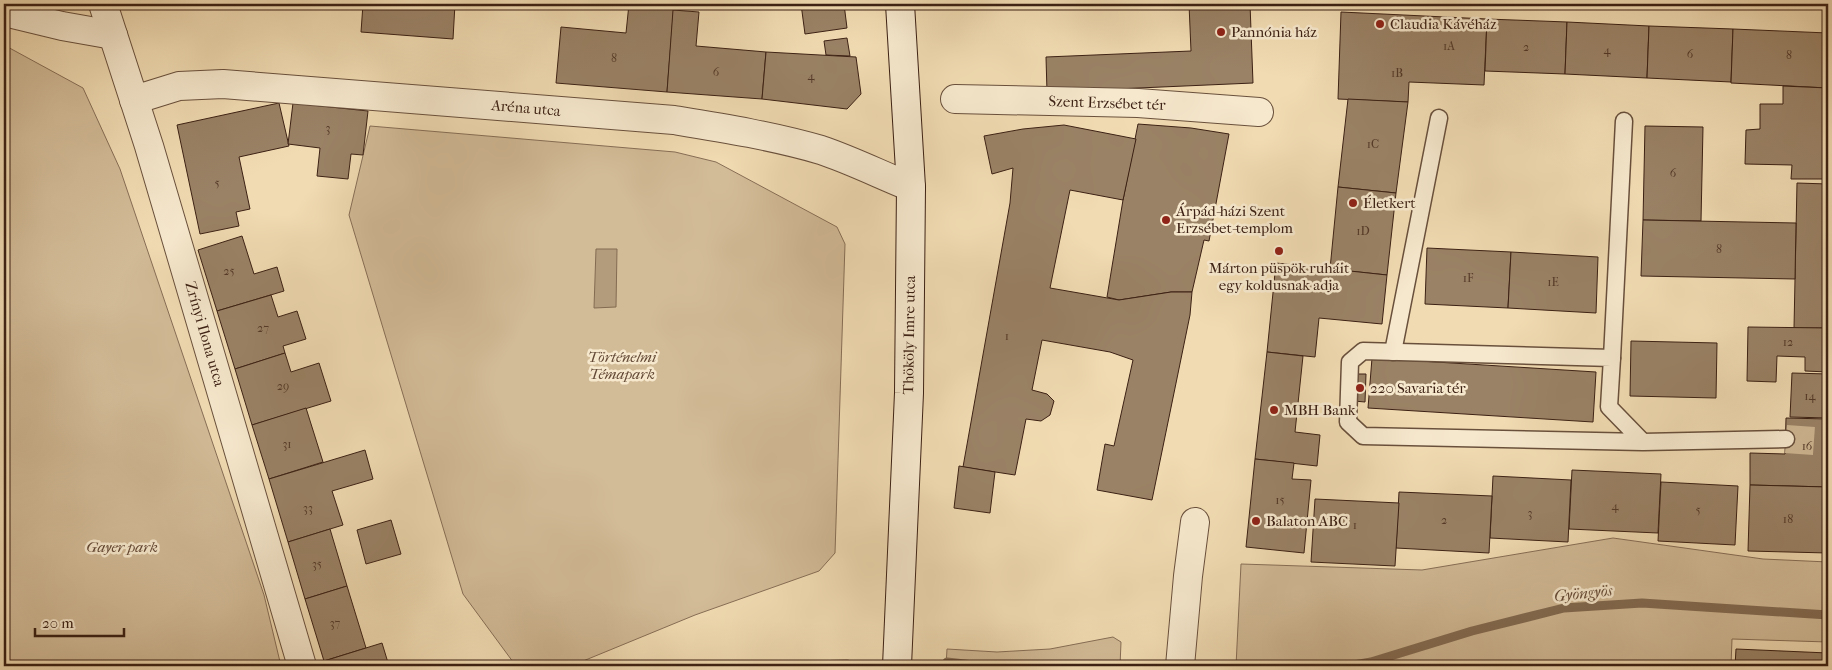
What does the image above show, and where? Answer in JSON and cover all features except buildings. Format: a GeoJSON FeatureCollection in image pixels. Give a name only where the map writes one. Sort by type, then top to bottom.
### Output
{"type":"FeatureCollection","features":[{"type":"Feature","properties":{"kind":"street","name":"Zrínyi Ilona utca"},"geometry":{"type":"LineString","coordinates":[[103,4],[134,100],[302,666]]}},
{"type":"Feature","properties":{"kind":"street","name":"Thököly Imre utca"},"geometry":{"type":"LineString","coordinates":[[897,666],[909,392],[910,187],[900,4]]}},
{"type":"Feature","properties":{"kind":"street"},"geometry":{"type":"LineString","coordinates":[[4,12],[62,26],[113,35]]}},
{"type":"Feature","properties":{"kind":"street","name":"Aréna utca"},"geometry":{"type":"LineString","coordinates":[[134,100],[179,86],[223,84],[674,120],[793,142],[823,151],[910,187]]}},
{"type":"Feature","properties":{"kind":"street","name":"Szent Erzsébet tér"},"geometry":{"type":"LineString","coordinates":[[955,99],[1138,103],[1260,112]]}},
{"type":"Feature","properties":{"kind":"street"},"geometry":{"type":"LineString","coordinates":[[1181,657],[1195,522]]}},
{"type":"Feature","properties":{"kind":"lane"},"geometry":{"type":"LineString","coordinates":[[1393,352],[1438,118]]}},
{"type":"Feature","properties":{"kind":"lane"},"geometry":{"type":"LineString","coordinates":[[1624,121],[1609,407],[1643,442]]}},
{"type":"Feature","properties":{"kind":"lane"},"geometry":{"type":"LineString","coordinates":[[1612,358],[1363,351],[1350,362],[1348,422],[1363,436],[1643,442],[1786,439]]}},
{"type":"Feature","properties":{"kind":"green space","name":"Gayer park"},"geometry":{"type":"Polygon","coordinates":[[[4,45],[83,88],[120,169],[264,595],[281,666],[4,666],[4,45]]]}},
{"type":"Feature","properties":{"kind":"green space","name":"Történelmi Témapark"},"geometry":{"type":"Polygon","coordinates":[[[370,126],[675,152],[716,162],[837,227],[845,244],[835,553],[819,571],[695,615],[571,666],[516,666],[463,594],[349,215],[370,126]]]}},
{"type":"Feature","properties":{"kind":"green space"},"geometry":{"type":"Polygon","coordinates":[[[1613,538],[1763,559],[1828,562],[1828,642],[1732,639],[1731,666],[1236,666],[1241,564],[1422,570],[1613,538]]]}},
{"type":"Feature","properties":{"kind":"green space"},"geometry":{"type":"Polygon","coordinates":[[[1113,637],[1121,642],[1120,666],[946,666],[947,649],[997,652],[1050,649],[1113,637]]]}},
{"type":"Feature","properties":{"kind":"shaded area"},"geometry":{"type":"Polygon","coordinates":[[[596,249],[617,249],[616,307],[594,308],[596,249]]]}},
{"type":"Feature","properties":{"kind":"waterway","name":"Gyöngyös"},"geometry":{"type":"LineString","coordinates":[[1348,666],[1371,662],[1472,631],[1564,608],[1642,603],[1828,615]]}},
{"type":"Feature","properties":{"kind":"waterway","name":"Gyöngyös"},"geometry":{"type":"LineString","coordinates":[[947,662],[982,666]]}},
{"type":"Feature","properties":{"kind":"waterway","name":"Gyöngyös"},"geometry":{"type":"LineString","coordinates":[[778,666],[847,664]]}},
{"type":"Feature","properties":{"kind":"tunnel"},"geometry":{"type":"LineString","coordinates":[[1786,439],[1828,442]]}},
{"type":"Feature","properties":{"kind":"place","name":"Claudia Kávéház"},"geometry":{"type":"Point","coordinates":[1380,24]}},
{"type":"Feature","properties":{"kind":"place","name":"Pannónia ház"},"geometry":{"type":"Point","coordinates":[1221,32]}},
{"type":"Feature","properties":{"kind":"place","name":"Életkert"},"geometry":{"type":"Point","coordinates":[1353,203]}},
{"type":"Feature","properties":{"kind":"place","name":"Árpád-házi Szent Erzsébet-templom"},"geometry":{"type":"Point","coordinates":[1166,220]}},
{"type":"Feature","properties":{"kind":"place","name":"Márton püspök ruháit egy koldusnak adja"},"geometry":{"type":"Point","coordinates":[1279,251]}},
{"type":"Feature","properties":{"kind":"place","name":"220 Savaria tér"},"geometry":{"type":"Point","coordinates":[1360,388]}},
{"type":"Feature","properties":{"kind":"place","name":"MBH Bank"},"geometry":{"type":"Point","coordinates":[1274,410]}},
{"type":"Feature","properties":{"kind":"place","name":"Balaton ABC"},"geometry":{"type":"Point","coordinates":[1256,521]}}]}
